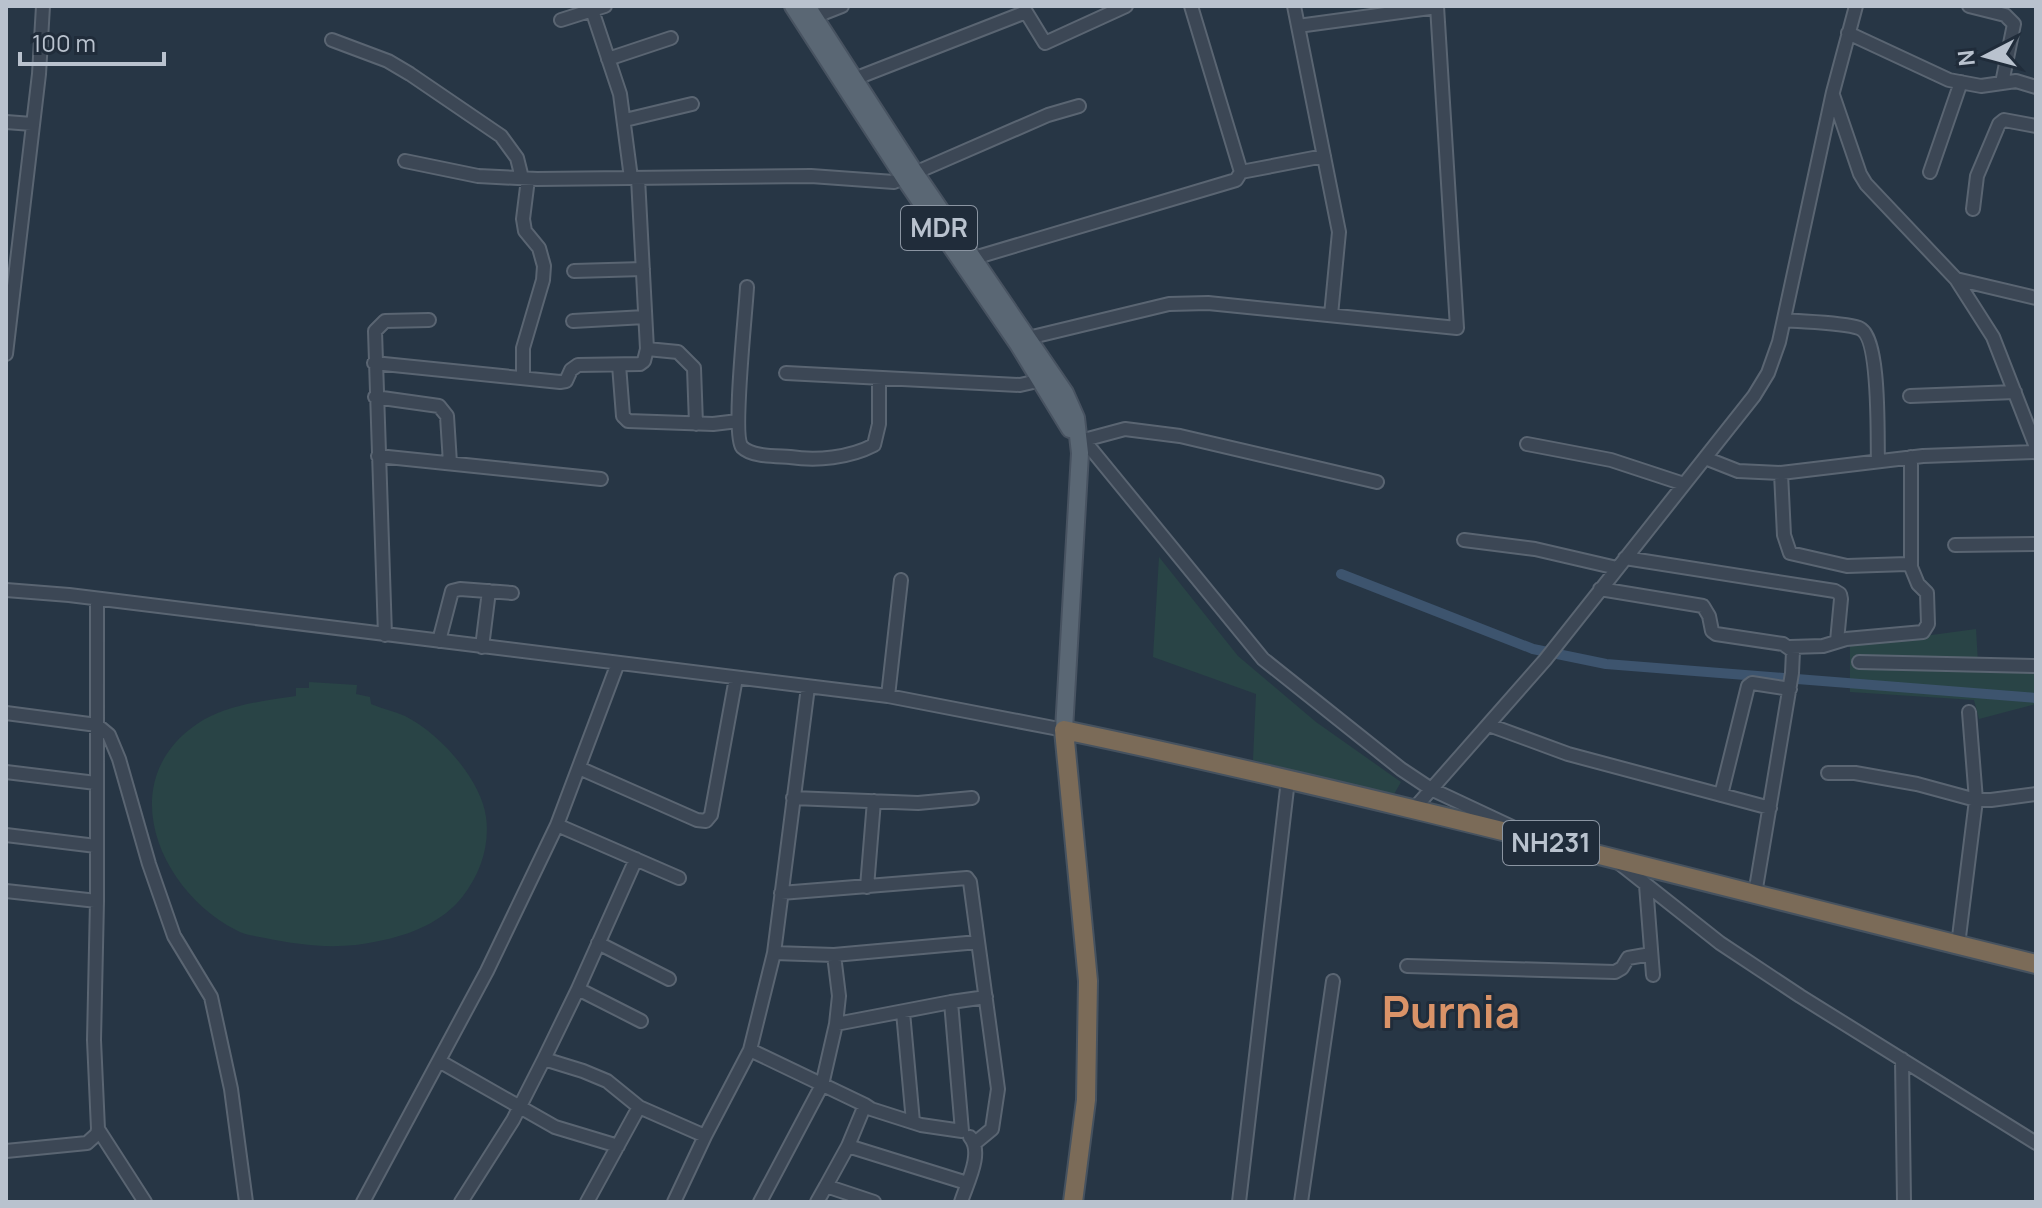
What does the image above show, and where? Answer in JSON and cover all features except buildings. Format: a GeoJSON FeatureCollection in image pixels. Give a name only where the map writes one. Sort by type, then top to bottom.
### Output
{"type":"FeatureCollection","features":[{"type":"Feature","properties":{"kind":"highway","name":"NH231"},"geometry":{"type":"LineString","coordinates":[[1064,730],[1413,810],[2036,964]]}},
{"type":"Feature","properties":{"kind":"highway"},"geometry":{"type":"LineString","coordinates":[[1064,730],[1088,981],[1086,1100],[1073,1202]]}},
{"type":"Feature","properties":{"kind":"main road","name":"MDR"},"geometry":{"type":"LineString","coordinates":[[793,6],[910,176],[1081,442]]}},
{"type":"Feature","properties":{"kind":"main road","name":"MDR"},"geometry":{"type":"LineString","coordinates":[[810,12],[854,79],[910,176],[974,258],[1065,393],[1076,418],[1081,442],[1064,730]]}},
{"type":"Feature","properties":{"kind":"street"},"geometry":{"type":"LineString","coordinates":[[6,354],[9,300],[32,124],[43,6]]}},
{"type":"Feature","properties":{"kind":"street"},"geometry":{"type":"LineString","coordinates":[[810,12],[842,6]]}},
{"type":"Feature","properties":{"kind":"street"},"geometry":{"type":"LineString","coordinates":[[854,79],[1026,12],[1045,43],[1126,6]]}},
{"type":"Feature","properties":{"kind":"street"},"geometry":{"type":"LineString","coordinates":[[1191,6],[1241,172]]}},
{"type":"Feature","properties":{"kind":"street"},"geometry":{"type":"LineString","coordinates":[[1294,6],[1339,232],[1331,315]]}},
{"type":"Feature","properties":{"kind":"street"},"geometry":{"type":"LineString","coordinates":[[1413,810],[1545,660],[1754,396],[1768,373],[1779,342],[1833,92],[1856,6]]}},
{"type":"Feature","properties":{"kind":"street"},"geometry":{"type":"LineString","coordinates":[[1969,6],[2005,15],[2014,24],[2002,83]]}},
{"type":"Feature","properties":{"kind":"street"},"geometry":{"type":"LineString","coordinates":[[1028,338],[1169,304],[1208,303],[1457,328],[1437,7],[1298,26]]}},
{"type":"Feature","properties":{"kind":"street"},"geometry":{"type":"LineString","coordinates":[[374,363],[560,382],[566,381],[571,370],[578,365],[640,364],[644,361],[647,349],[635,178],[620,94],[608,59],[599,8],[561,20]]}},
{"type":"Feature","properties":{"kind":"street"},"geometry":{"type":"LineString","coordinates":[[1848,33],[1938,77],[1981,86],[2016,81],[2036,87]]}},
{"type":"Feature","properties":{"kind":"street"},"geometry":{"type":"LineString","coordinates":[[608,59],[671,38]]}},
{"type":"Feature","properties":{"kind":"street"},"geometry":{"type":"LineString","coordinates":[[332,40],[388,61],[410,74],[501,136],[517,158],[525,179],[525,231],[539,248],[544,266],[543,280],[523,348],[523,378]]}},
{"type":"Feature","properties":{"kind":"street"},"geometry":{"type":"LineString","coordinates":[[1930,172],[1961,82]]}},
{"type":"Feature","properties":{"kind":"street"},"geometry":{"type":"LineString","coordinates":[[1705,458],[1738,471],[1781,473],[1911,457],[2036,450],[1993,337],[1956,279],[1875,197],[1866,184],[1833,92]]}},
{"type":"Feature","properties":{"kind":"street"},"geometry":{"type":"LineString","coordinates":[[625,120],[692,104]]}},
{"type":"Feature","properties":{"kind":"street"},"geometry":{"type":"LineString","coordinates":[[405,161],[478,176],[525,179],[811,176],[894,182],[1048,115],[1079,106]]}},
{"type":"Feature","properties":{"kind":"street"},"geometry":{"type":"LineString","coordinates":[[1973,209],[1977,176],[1999,124],[2004,120],[2014,120],[2036,126]]}},
{"type":"Feature","properties":{"kind":"street"},"geometry":{"type":"LineString","coordinates":[[6,122],[32,124]]}},
{"type":"Feature","properties":{"kind":"street"},"geometry":{"type":"LineString","coordinates":[[974,258],[1236,180],[1241,172],[1324,156]]}},
{"type":"Feature","properties":{"kind":"street"},"geometry":{"type":"LineString","coordinates":[[574,271],[643,269]]}},
{"type":"Feature","properties":{"kind":"street"},"geometry":{"type":"LineString","coordinates":[[1956,279],[2036,298]]}},
{"type":"Feature","properties":{"kind":"street"},"geometry":{"type":"LineString","coordinates":[[747,287],[738,421],[740,444],[754,453],[798,459],[862,452],[877,440],[879,379]]}},
{"type":"Feature","properties":{"kind":"street"},"geometry":{"type":"LineString","coordinates":[[573,321],[645,317]]}},
{"type":"Feature","properties":{"kind":"street"},"geometry":{"type":"LineString","coordinates":[[385,635],[375,331],[385,321],[429,320]]}},
{"type":"Feature","properties":{"kind":"street"},"geometry":{"type":"LineString","coordinates":[[1784,320],[1858,328],[1868,337],[1874,363],[1878,461]]}},
{"type":"Feature","properties":{"kind":"street"},"geometry":{"type":"LineString","coordinates":[[647,349],[678,352],[694,368],[696,424]]}},
{"type":"Feature","properties":{"kind":"street"},"geometry":{"type":"LineString","coordinates":[[619,365],[623,416],[628,421],[696,424],[738,421]]}},
{"type":"Feature","properties":{"kind":"street"},"geometry":{"type":"LineString","coordinates":[[786,373],[1020,385],[1042,380]]}},
{"type":"Feature","properties":{"kind":"street"},"geometry":{"type":"LineString","coordinates":[[1910,396],[2015,392]]}},
{"type":"Feature","properties":{"kind":"street"},"geometry":{"type":"LineString","coordinates":[[375,397],[443,409],[447,416],[450,463]]}},
{"type":"Feature","properties":{"kind":"street"},"geometry":{"type":"LineString","coordinates":[[1377,482],[1180,436],[1125,429],[1081,442],[1263,659],[1401,769],[1431,789],[1540,841]]}},
{"type":"Feature","properties":{"kind":"street"},"geometry":{"type":"LineString","coordinates":[[1527,444],[1611,460],[1684,484]]}},
{"type":"Feature","properties":{"kind":"street"},"geometry":{"type":"LineString","coordinates":[[378,456],[601,479]]}},
{"type":"Feature","properties":{"kind":"street"},"geometry":{"type":"LineString","coordinates":[[1600,589],[1703,606],[1716,634],[1790,647],[1823,646],[1837,641],[1923,632],[1926,629],[1927,593],[1918,584],[1911,567],[1911,457]]}},
{"type":"Feature","properties":{"kind":"street"},"geometry":{"type":"LineString","coordinates":[[1781,473],[1784,535],[1790,553],[1847,566],[1907,564],[1911,567]]}},
{"type":"Feature","properties":{"kind":"street"},"geometry":{"type":"LineString","coordinates":[[1464,540],[1835,591],[1841,599],[1837,641]]}},
{"type":"Feature","properties":{"kind":"street"},"geometry":{"type":"LineString","coordinates":[[1955,545],[2036,544]]}},
{"type":"Feature","properties":{"kind":"street"},"geometry":{"type":"LineString","coordinates":[[888,696],[901,580]]}},
{"type":"Feature","properties":{"kind":"street"},"geometry":{"type":"LineString","coordinates":[[6,590],[888,696],[1064,730]]}},
{"type":"Feature","properties":{"kind":"street"},"geometry":{"type":"LineString","coordinates":[[439,641],[452,591],[512,593]]}},
{"type":"Feature","properties":{"kind":"street"},"geometry":{"type":"LineString","coordinates":[[482,647],[489,591]]}},
{"type":"Feature","properties":{"kind":"street"},"geometry":{"type":"LineString","coordinates":[[6,1151],[87,1143],[98,1129],[94,1040],[97,599]]}},
{"type":"Feature","properties":{"kind":"street"},"geometry":{"type":"LineString","coordinates":[[1755,894],[1791,681],[1793,651],[1790,647]]}},
{"type":"Feature","properties":{"kind":"street"},"geometry":{"type":"LineString","coordinates":[[1859,662],[2036,666]]}},
{"type":"Feature","properties":{"kind":"street"},"geometry":{"type":"LineString","coordinates":[[363,1202],[487,971],[557,825],[618,663]]}},
{"type":"Feature","properties":{"kind":"street"},"geometry":{"type":"LineString","coordinates":[[579,768],[697,820],[706,821],[711,815],[736,678]]}},
{"type":"Feature","properties":{"kind":"street"},"geometry":{"type":"LineString","coordinates":[[1721,795],[1748,686],[1752,683],[1791,681]]}},
{"type":"Feature","properties":{"kind":"street"},"geometry":{"type":"LineString","coordinates":[[674,1202],[750,1050],[774,953],[808,687]]}},
{"type":"Feature","properties":{"kind":"street"},"geometry":{"type":"LineString","coordinates":[[1958,945],[1976,800],[1969,712]]}},
{"type":"Feature","properties":{"kind":"street"},"geometry":{"type":"LineString","coordinates":[[6,713],[97,725],[109,735],[174,936],[211,997],[231,1089],[246,1202]]}},
{"type":"Feature","properties":{"kind":"street"},"geometry":{"type":"LineString","coordinates":[[1489,725],[1568,754],[1770,808]]}},
{"type":"Feature","properties":{"kind":"street"},"geometry":{"type":"LineString","coordinates":[[6,772],[96,783]]}},
{"type":"Feature","properties":{"kind":"street"},"geometry":{"type":"LineString","coordinates":[[1828,773],[1855,773],[1917,784],[1976,800],[2036,794]]}},
{"type":"Feature","properties":{"kind":"street"},"geometry":{"type":"LineString","coordinates":[[1239,1202],[1288,780]]}},
{"type":"Feature","properties":{"kind":"street"},"geometry":{"type":"LineString","coordinates":[[793,798],[918,803],[972,798]]}},
{"type":"Feature","properties":{"kind":"street"},"geometry":{"type":"LineString","coordinates":[[867,887],[874,801]]}},
{"type":"Feature","properties":{"kind":"street"},"geometry":{"type":"LineString","coordinates":[[557,825],[679,878]]}},
{"type":"Feature","properties":{"kind":"street"},"geometry":{"type":"LineString","coordinates":[[6,835],[96,846]]}},
{"type":"Feature","properties":{"kind":"street"},"geometry":{"type":"LineString","coordinates":[[461,1202],[483,1170],[544,1059],[636,859]]}},
{"type":"Feature","properties":{"kind":"street"},"geometry":{"type":"LineString","coordinates":[[1616,861],[1720,943],[2036,1143]]}},
{"type":"Feature","properties":{"kind":"street"},"geometry":{"type":"LineString","coordinates":[[781,893],[967,878],[998,1100],[992,1129],[975,1143]]}},
{"type":"Feature","properties":{"kind":"street"},"geometry":{"type":"LineString","coordinates":[[1646,885],[1653,975]]}},
{"type":"Feature","properties":{"kind":"street"},"geometry":{"type":"LineString","coordinates":[[6,891],[97,901]]}},
{"type":"Feature","properties":{"kind":"street"},"geometry":{"type":"LineString","coordinates":[[774,953],[834,955],[978,942]]}},
{"type":"Feature","properties":{"kind":"street"},"geometry":{"type":"LineString","coordinates":[[598,943],[669,979]]}},
{"type":"Feature","properties":{"kind":"street"},"geometry":{"type":"LineString","coordinates":[[1407,966],[1615,972],[1622,968],[1628,958],[1651,954]]}},
{"type":"Feature","properties":{"kind":"street"},"geometry":{"type":"LineString","coordinates":[[760,1202],[822,1085],[839,996],[834,955]]}},
{"type":"Feature","properties":{"kind":"street"},"geometry":{"type":"LineString","coordinates":[[1301,1202],[1333,981]]}},
{"type":"Feature","properties":{"kind":"street"},"geometry":{"type":"LineString","coordinates":[[578,989],[641,1021]]}},
{"type":"Feature","properties":{"kind":"street"},"geometry":{"type":"LineString","coordinates":[[836,1024],[986,997]]}},
{"type":"Feature","properties":{"kind":"street"},"geometry":{"type":"LineString","coordinates":[[951,1002],[962,1131]]}},
{"type":"Feature","properties":{"kind":"street"},"geometry":{"type":"LineString","coordinates":[[903,1012],[913,1122]]}},
{"type":"Feature","properties":{"kind":"street"},"geometry":{"type":"LineString","coordinates":[[750,1050],[865,1105],[913,1122],[962,1131],[975,1143],[976,1153],[961,1202]]}},
{"type":"Feature","properties":{"kind":"street"},"geometry":{"type":"LineString","coordinates":[[544,1059],[607,1081],[639,1107],[705,1136]]}},
{"type":"Feature","properties":{"kind":"street"},"geometry":{"type":"LineString","coordinates":[[1902,1059],[1904,1202]]}},
{"type":"Feature","properties":{"kind":"street"},"geometry":{"type":"LineString","coordinates":[[439,1061],[555,1127],[618,1146]]}},
{"type":"Feature","properties":{"kind":"street"},"geometry":{"type":"LineString","coordinates":[[817,1202],[848,1146],[865,1105]]}},
{"type":"Feature","properties":{"kind":"street"},"geometry":{"type":"LineString","coordinates":[[587,1202],[639,1107]]}},
{"type":"Feature","properties":{"kind":"street"},"geometry":{"type":"LineString","coordinates":[[98,1129],[145,1202]]}},
{"type":"Feature","properties":{"kind":"street"},"geometry":{"type":"LineString","coordinates":[[848,1146],[967,1183]]}},
{"type":"Feature","properties":{"kind":"street"},"geometry":{"type":"LineString","coordinates":[[826,1186],[874,1202]]}},
{"type":"Feature","properties":{"kind":"green space"},"geometry":{"type":"Polygon","coordinates":[[[1159,557],[1238,656],[1316,722],[1401,782],[1393,796],[1253,760],[1256,694],[1153,657],[1159,557]]]}},
{"type":"Feature","properties":{"kind":"green space"},"geometry":{"type":"Polygon","coordinates":[[[1976,629],[1978,663],[2036,661],[2036,704],[1979,719],[1974,700],[1850,692],[1850,646],[1976,629]]]}},
{"type":"Feature","properties":{"kind":"green space"},"geometry":{"type":"Polygon","coordinates":[[[309,682],[357,685],[356,694],[370,697],[371,704],[418,724],[456,759],[482,802],[487,828],[479,869],[455,905],[436,920],[414,931],[365,944],[336,946],[294,943],[246,934],[209,912],[186,890],[168,863],[156,834],[152,804],[157,775],[171,748],[197,724],[220,712],[296,696],[296,688],[309,688],[309,682]]]}},
{"type":"Feature","properties":{"kind":"waterway"},"geometry":{"type":"LineString","coordinates":[[1341,574],[1533,649],[1606,664],[2036,698]]}},
{"type":"Feature","properties":{"kind":"district","name":"Purnia"},"geometry":{"type":"Point","coordinates":[1451,1013]}}]}
